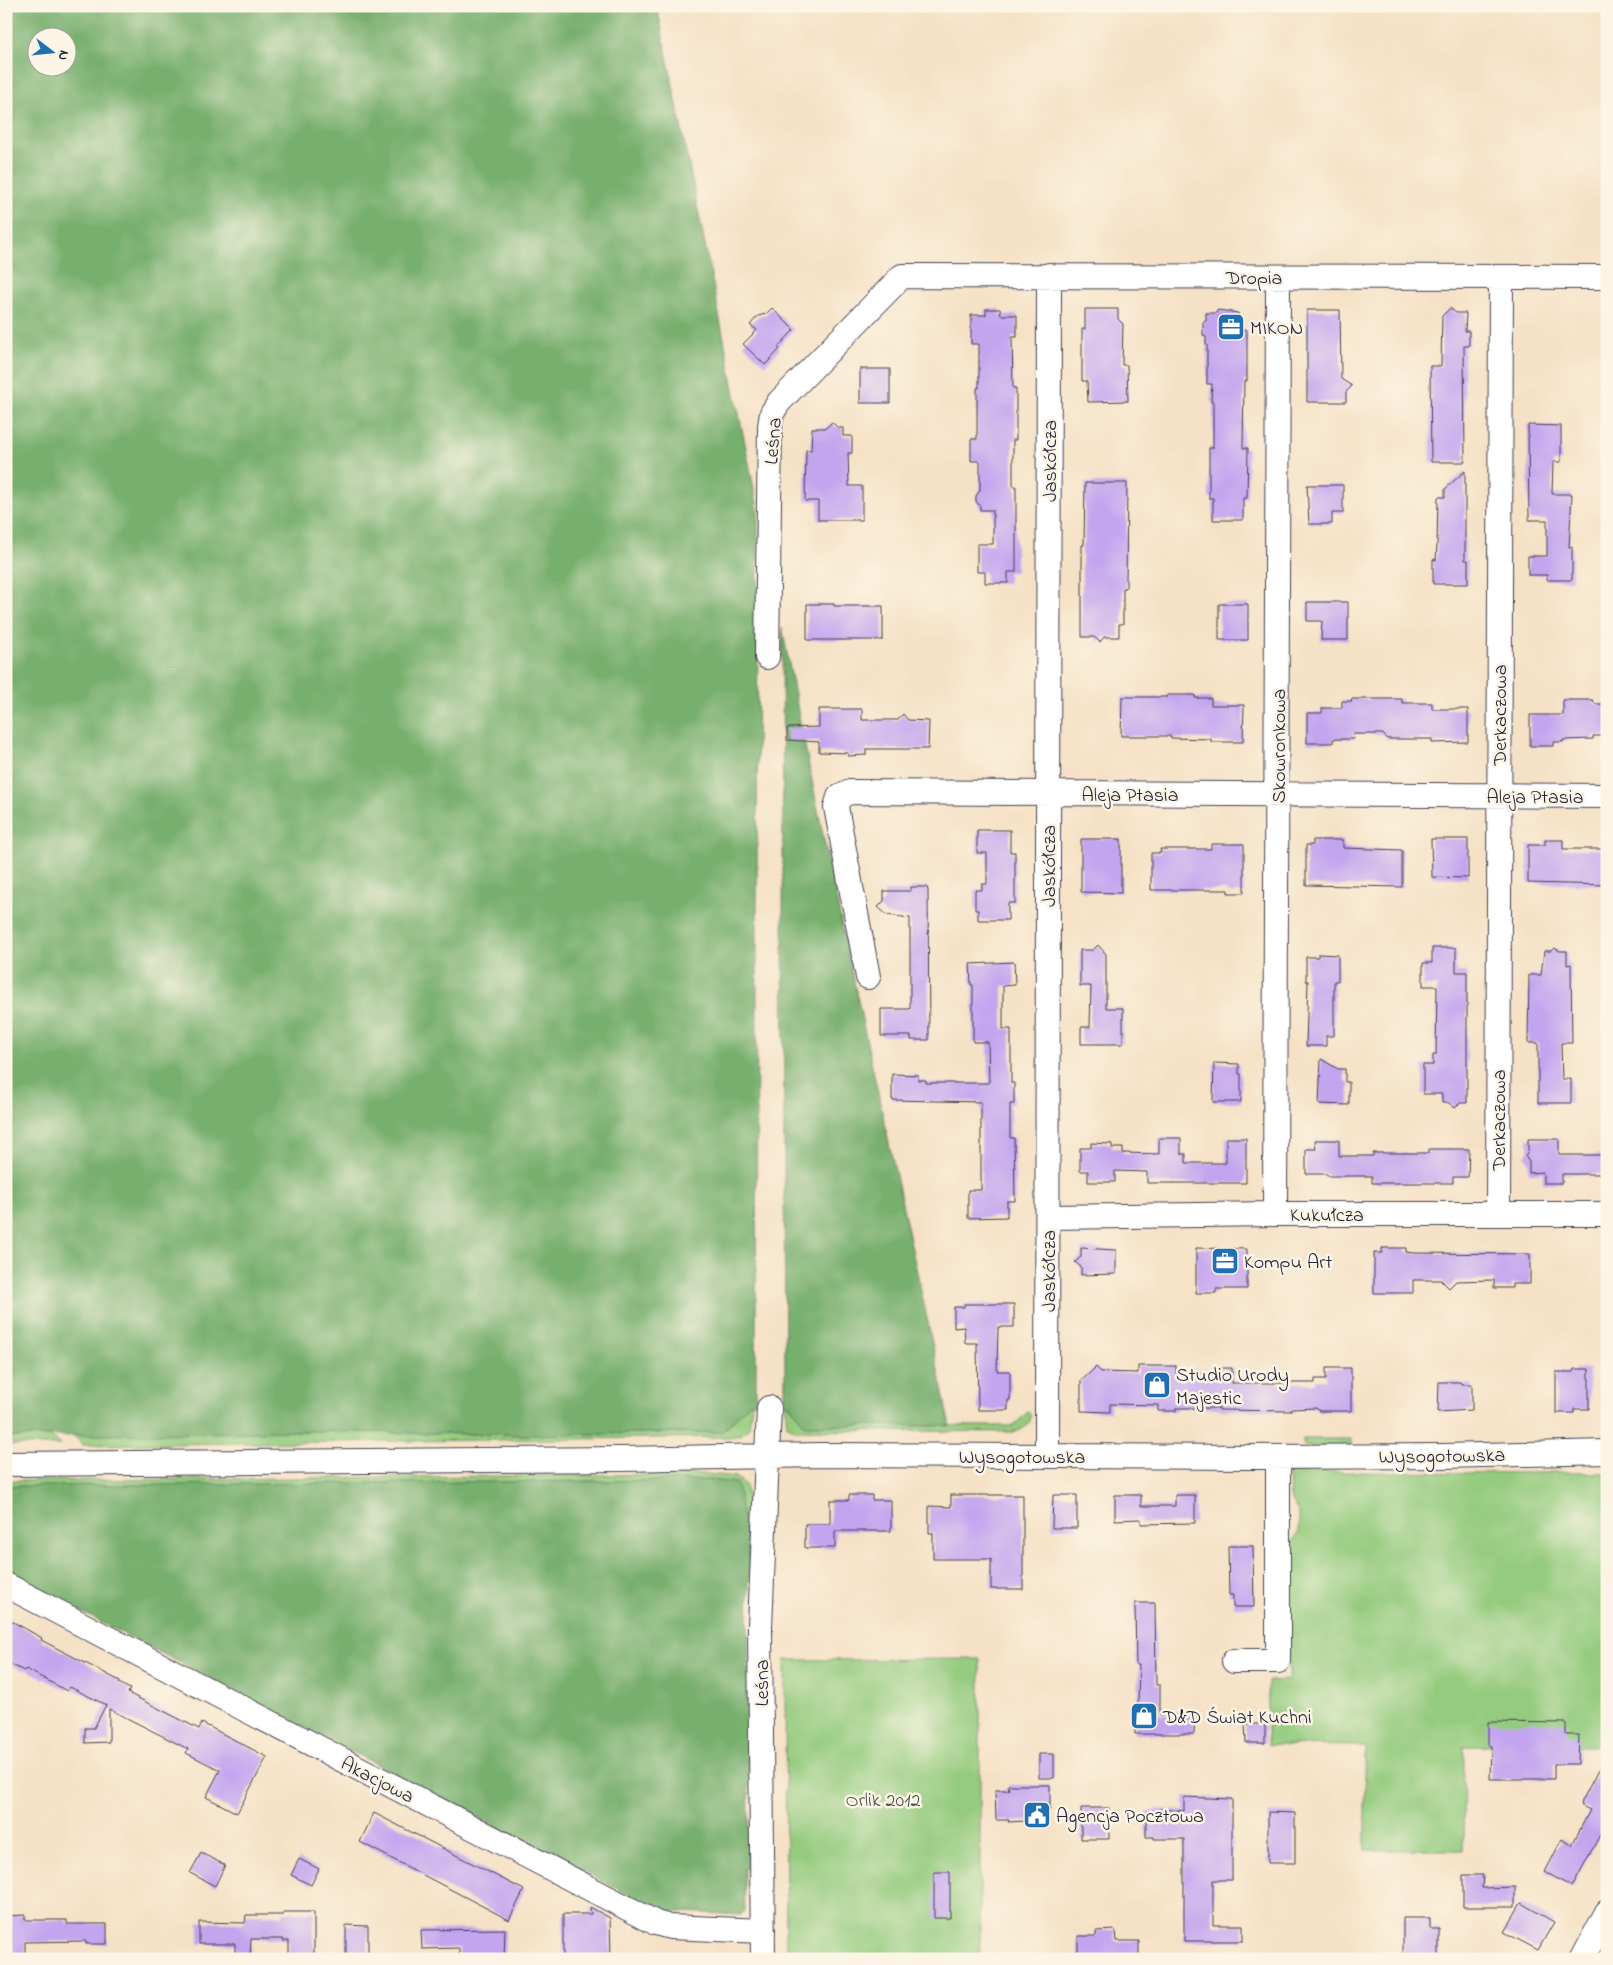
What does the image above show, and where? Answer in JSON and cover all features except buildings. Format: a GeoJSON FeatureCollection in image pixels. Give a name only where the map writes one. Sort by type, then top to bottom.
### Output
{"type":"FeatureCollection","features":[{"type":"Feature","properties":{"kind":"street","name":"Jaskółcza"},"geometry":{"type":"LineString","coordinates":[[1047,1456],[1049,275]]}},
{"type":"Feature","properties":{"kind":"street","name":"Dropia"},"geometry":{"type":"LineString","coordinates":[[902,276],[1607,276]]}},
{"type":"Feature","properties":{"kind":"street","name":"Leśna"},"geometry":{"type":"LineString","coordinates":[[767,658],[770,426],[772,413],[779,402],[902,276]]}},
{"type":"Feature","properties":{"kind":"street","name":"Derkaczowa"},"geometry":{"type":"LineString","coordinates":[[1498,1214],[1501,276]]}},
{"type":"Feature","properties":{"kind":"street","name":"Skowronkowa"},"geometry":{"type":"LineString","coordinates":[[1275,1214],[1278,794],[1278,277]]}},
{"type":"Feature","properties":{"kind":"street","name":"Aleja Ptasia"},"geometry":{"type":"LineString","coordinates":[[868,977],[836,807],[839,797],[850,792],[1607,796]]}},
{"type":"Feature","properties":{"kind":"street","name":"Kukułcza"},"geometry":{"type":"LineString","coordinates":[[1048,1217],[1275,1214],[1607,1214]]}},
{"type":"Feature","properties":{"kind":"street","name":"Leśna"},"geometry":{"type":"LineString","coordinates":[[763,1959],[760,1627],[768,1408]]}},
{"type":"Feature","properties":{"kind":"street","name":"Wysogotowska"},"geometry":{"type":"LineString","coordinates":[[6,1464],[612,1460],[766,1456],[1443,1456],[1607,1452]]}},
{"type":"Feature","properties":{"kind":"street"},"geometry":{"type":"LineString","coordinates":[[1234,1660],[1278,1660],[1278,1457]]}},
{"type":"Feature","properties":{"kind":"street","name":"Akacjowa"},"geometry":{"type":"LineString","coordinates":[[6,1585],[656,1923],[670,1927],[762,1931]]}},
{"type":"Feature","properties":{"kind":"street"},"geometry":{"type":"LineString","coordinates":[[1582,1959],[1607,1912]]}},
{"type":"Feature","properties":{"kind":"green space"},"geometry":{"type":"Polygon","coordinates":[[[6,6],[657,6],[758,508],[756,1402],[751,1402],[722,1432],[529,1435],[300,1431],[6,1437],[6,6]]]}},
{"type":"Feature","properties":{"kind":"green space"},"geometry":{"type":"Polygon","coordinates":[[[782,627],[842,927],[950,1426],[805,1425],[788,1403],[785,1403],[782,627]]]}},
{"type":"Feature","properties":{"kind":"green space"},"geometry":{"type":"Polygon","coordinates":[[[751,1402],[749,1427],[741,1435],[730,1437],[83,1445],[73,1435],[301,1431],[529,1435],[722,1432],[751,1402]]]}},
{"type":"Feature","properties":{"kind":"green space"},"geometry":{"type":"Polygon","coordinates":[[[785,1403],[788,1403],[805,1425],[1013,1426],[1029,1411],[1030,1419],[1024,1428],[1013,1432],[795,1430],[787,1425],[785,1403]]]}},
{"type":"Feature","properties":{"kind":"green space"},"geometry":{"type":"Polygon","coordinates":[[[51,1436],[60,1445],[6,1445],[6,1437],[51,1436]]]}},
{"type":"Feature","properties":{"kind":"green space"},"geometry":{"type":"Polygon","coordinates":[[[1303,1439],[1351,1439],[1351,1445],[1305,1447],[1303,1439]]]}},
{"type":"Feature","properties":{"kind":"green space"},"geometry":{"type":"Polygon","coordinates":[[[1289,1472],[1607,1473],[1607,1746],[1464,1746],[1463,1850],[1365,1850],[1365,1746],[1268,1745],[1268,1681],[1289,1680],[1289,1544],[1299,1534],[1299,1514],[1290,1497],[1289,1472]]]}},
{"type":"Feature","properties":{"kind":"green space"},"geometry":{"type":"Polygon","coordinates":[[[708,1474],[736,1477],[746,1486],[748,1509],[756,1510],[754,1561],[748,1561],[748,1547],[715,1480],[6,1486],[6,1481],[708,1474]]]}},
{"type":"Feature","properties":{"kind":"green space"},"geometry":{"type":"Polygon","coordinates":[[[715,1480],[737,1483],[748,1547],[748,1561],[750,1561],[748,1617],[749,1868],[744,1868],[745,1911],[741,1915],[660,1911],[6,1573],[6,1486],[715,1480]]]}},
{"type":"Feature","properties":{"kind":"green space","name":"Orlik 2012"},"geometry":{"type":"Polygon","coordinates":[[[980,1659],[980,1959],[786,1959],[785,1660],[980,1659]]]}},
{"type":"Feature","properties":{"kind":"place","name":"MIKON"},"geometry":{"type":"Point","coordinates":[1231,327]}},
{"type":"Feature","properties":{"kind":"place","name":"Kompu Art"},"geometry":{"type":"Point","coordinates":[1225,1261]}},
{"type":"Feature","properties":{"kind":"place","name":"Studio Urody Majestic"},"geometry":{"type":"Point","coordinates":[1157,1385]}},
{"type":"Feature","properties":{"kind":"place","name":"D&D Świat Kuchni"},"geometry":{"type":"Point","coordinates":[1144,1716]}},
{"type":"Feature","properties":{"kind":"place","name":"Agencja Pocztowa"},"geometry":{"type":"Point","coordinates":[1037,1815]}}]}
